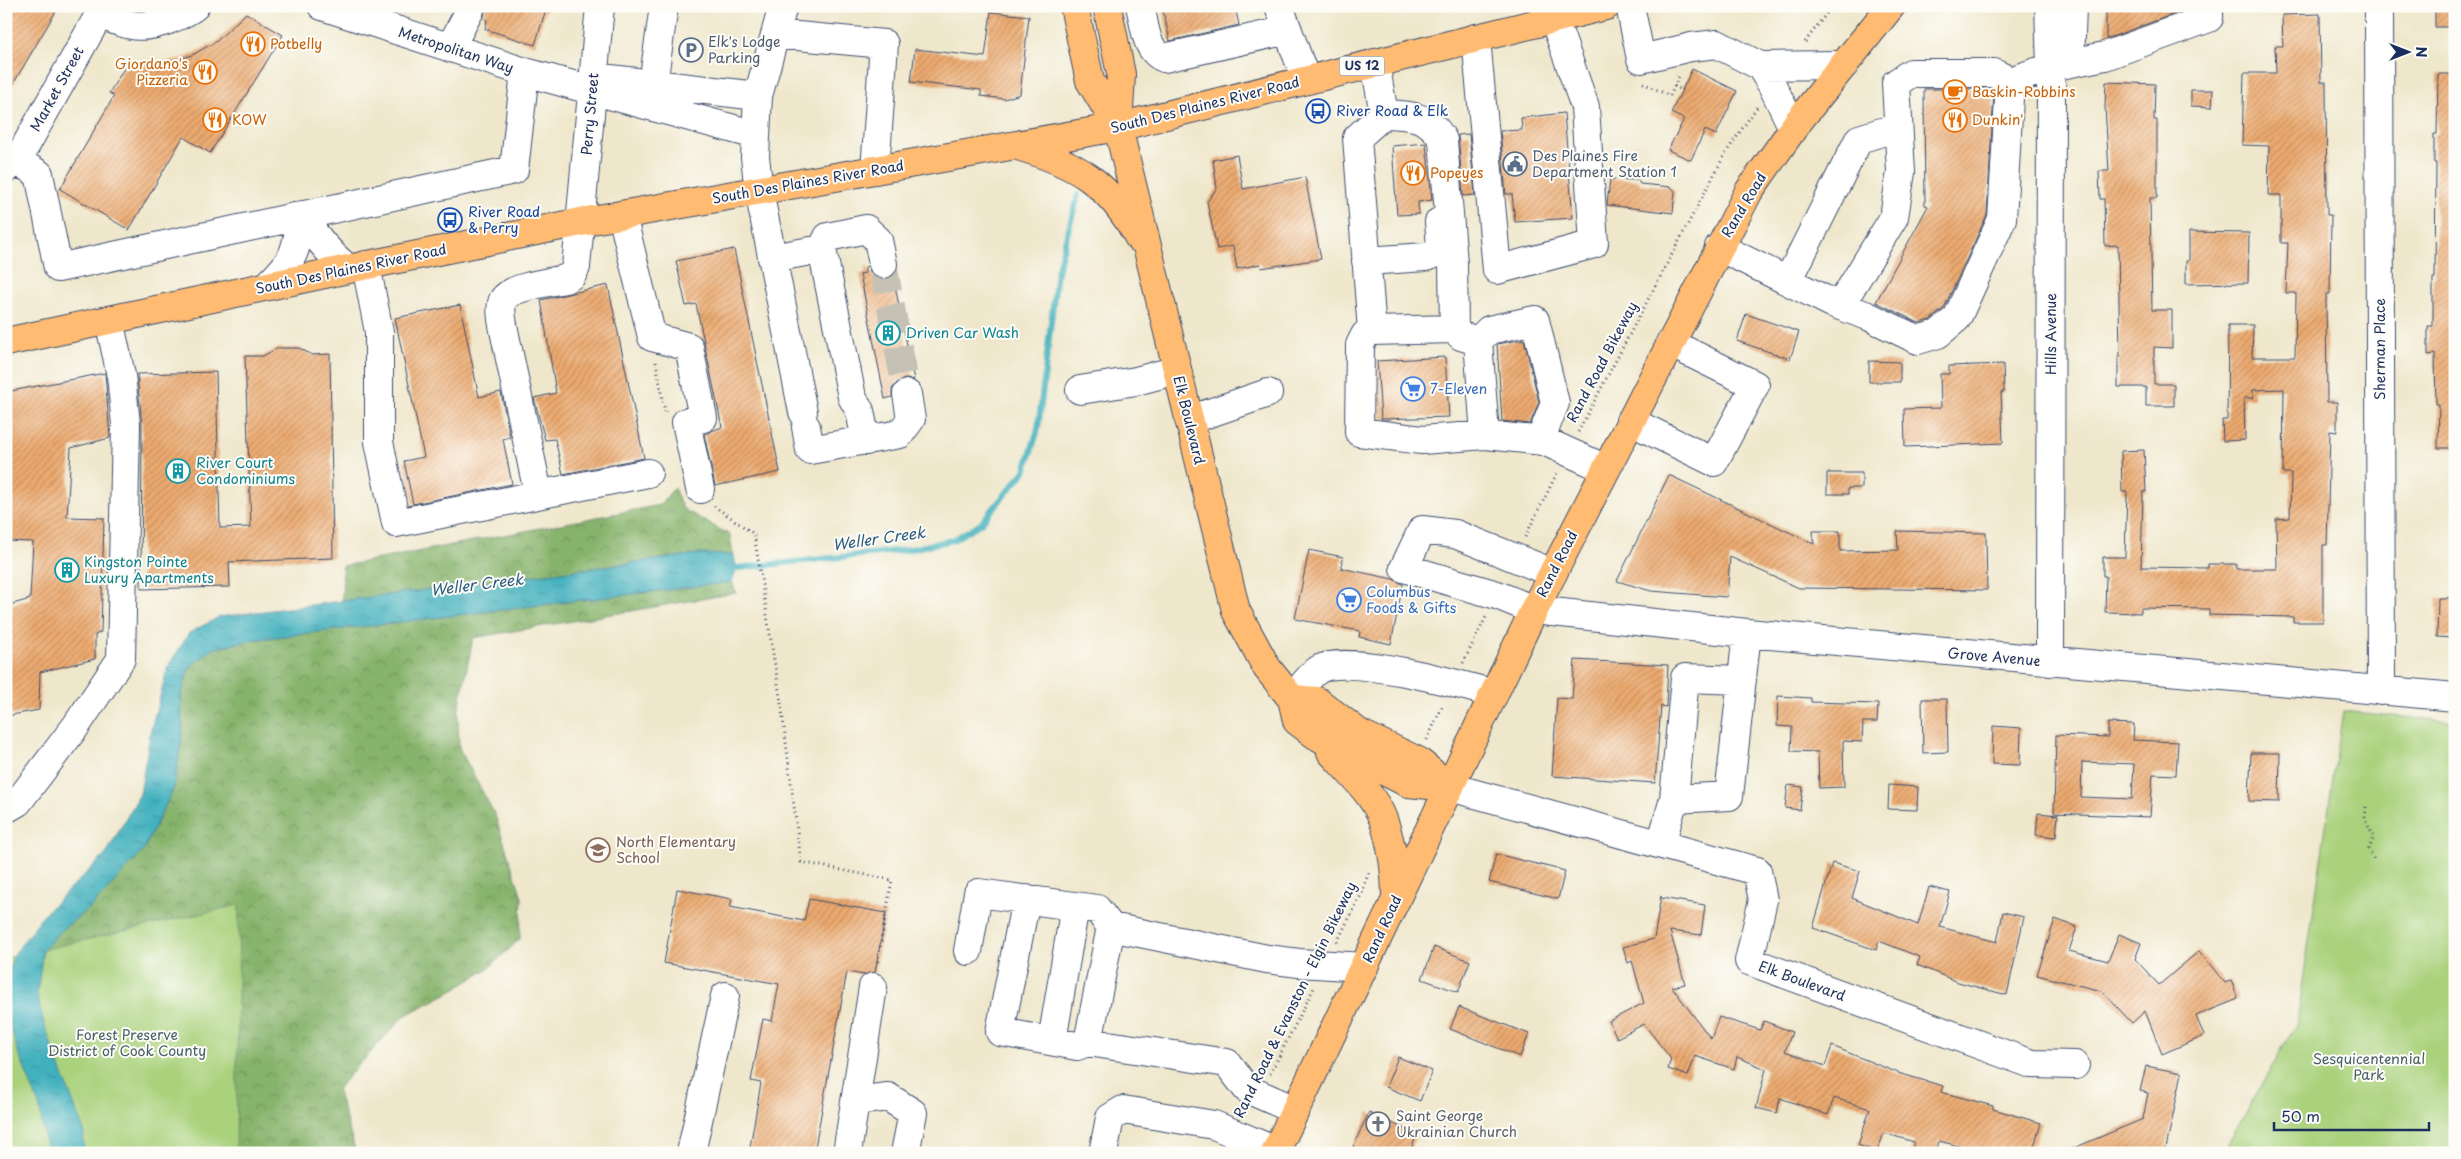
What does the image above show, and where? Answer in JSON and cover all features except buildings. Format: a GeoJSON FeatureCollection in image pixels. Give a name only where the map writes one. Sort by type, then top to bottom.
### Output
{"type":"FeatureCollection","features":[{"type":"Feature","properties":{"kind":"main road","name":"Elk Boulevard"},"geometry":{"type":"LineString","coordinates":[[1074,6],[1090,81],[1118,127]]}},
{"type":"Feature","properties":{"kind":"main road","name":"Elk Boulevard"},"geometry":{"type":"LineString","coordinates":[[1106,6],[1121,74],[1118,127],[1236,611],[1267,668],[1292,698],[1296,721],[1317,736],[1408,783],[1450,787]]}},
{"type":"Feature","properties":{"kind":"main road","name":"South Des Plaines River Road"},"geometry":{"type":"LineString","coordinates":[[6,342],[357,267],[581,222],[1118,127],[1606,6]]}},
{"type":"Feature","properties":{"kind":"main road","name":"Rand Road"},"geometry":{"type":"LineString","coordinates":[[1276,1152],[1534,610],[1749,191],[1793,128],[1891,6]]}},
{"type":"Feature","properties":{"kind":"main road"},"geometry":{"type":"LineString","coordinates":[[1014,145],[1054,158],[1092,178],[1129,220],[1149,256]]}},
{"type":"Feature","properties":{"kind":"main road","name":"Elk Boulevard"},"geometry":{"type":"LineString","coordinates":[[1292,698],[1317,701],[1360,733],[1418,761],[1450,787]]}},
{"type":"Feature","properties":{"kind":"main road"},"geometry":{"type":"LineString","coordinates":[[1317,736],[1368,794],[1383,819],[1396,878],[1396,901]]}},
{"type":"Feature","properties":{"kind":"street"},"geometry":{"type":"LineString","coordinates":[[102,10],[126,25],[152,26],[188,12],[195,6]]}},
{"type":"Feature","properties":{"kind":"street","name":"Metropolitan Way"},"geometry":{"type":"LineString","coordinates":[[322,6],[525,72],[592,84]]}},
{"type":"Feature","properties":{"kind":"street","name":"Perry Street"},"geometry":{"type":"LineString","coordinates":[[538,493],[505,335],[502,310],[503,299],[513,290],[565,279],[572,275],[576,267],[600,6]]}},
{"type":"Feature","properties":{"kind":"street"},"geometry":{"type":"LineString","coordinates":[[653,84],[664,6]]}},
{"type":"Feature","properties":{"kind":"street"},"geometry":{"type":"LineString","coordinates":[[783,6],[758,96],[755,157],[759,191],[810,450],[900,434],[912,419],[907,394]]}},
{"type":"Feature","properties":{"kind":"street"},"geometry":{"type":"LineString","coordinates":[[1140,6],[1150,46],[1156,54],[1164,58],[1284,18],[1306,80]]}},
{"type":"Feature","properties":{"kind":"street"},"geometry":{"type":"LineString","coordinates":[[1630,6],[1641,59],[1691,47],[1717,44],[1773,72],[1844,65]]}},
{"type":"Feature","properties":{"kind":"street","name":"Hills Avenue"},"geometry":{"type":"LineString","coordinates":[[2049,6],[2060,65],[2050,662]]}},
{"type":"Feature","properties":{"kind":"street"},"geometry":{"type":"LineString","coordinates":[[2060,65],[2072,6]]}},
{"type":"Feature","properties":{"kind":"street"},"geometry":{"type":"LineString","coordinates":[[1840,306],[1894,217],[1901,172],[1896,83],[1911,73],[1994,73],[2010,81],[2060,65],[2105,56],[2209,18],[2209,6]]}},
{"type":"Feature","properties":{"kind":"street","name":"Sherman Place"},"geometry":{"type":"LineString","coordinates":[[2380,6],[2381,691]]}},
{"type":"Feature","properties":{"kind":"street","name":"Market Street"},"geometry":{"type":"LineString","coordinates":[[12,165],[102,10]]}},
{"type":"Feature","properties":{"kind":"street"},"geometry":{"type":"LineString","coordinates":[[450,48],[470,10]]}},
{"type":"Feature","properties":{"kind":"street"},"geometry":{"type":"LineString","coordinates":[[1476,38],[1498,270],[1594,244],[1584,107],[1554,19]]}},
{"type":"Feature","properties":{"kind":"street"},"geometry":{"type":"LineString","coordinates":[[776,34],[884,44],[875,170]]}},
{"type":"Feature","properties":{"kind":"street"},"geometry":{"type":"LineString","coordinates":[[1375,63],[1384,114]]}},
{"type":"Feature","properties":{"kind":"street"},"geometry":{"type":"LineString","coordinates":[[12,165],[39,174],[58,268],[302,214],[514,170],[525,72]]}},
{"type":"Feature","properties":{"kind":"street"},"geometry":{"type":"LineString","coordinates":[[1773,72],[1793,128]]}},
{"type":"Feature","properties":{"kind":"street"},"geometry":{"type":"LineString","coordinates":[[1719,247],[1788,282],[1840,306],[1868,316],[1918,340],[1938,334],[1956,318],[2002,219],[2010,81]]}},
{"type":"Feature","properties":{"kind":"street"},"geometry":{"type":"LineString","coordinates":[[592,84],[653,84],[758,96]]}},
{"type":"Feature","properties":{"kind":"street"},"geometry":{"type":"LineString","coordinates":[[592,84],[756,134]]}},
{"type":"Feature","properties":{"kind":"street"},"geometry":{"type":"LineString","coordinates":[[1372,331],[1357,138],[1384,114],[1408,115],[1436,127],[1443,140],[1453,263],[1485,435]]}},
{"type":"Feature","properties":{"kind":"street"},"geometry":{"type":"LineString","coordinates":[[1367,269],[1426,257],[1434,254],[1441,247],[1431,124]]}},
{"type":"Feature","properties":{"kind":"street"},"geometry":{"type":"LineString","coordinates":[[1788,282],[1859,139],[1898,127]]}},
{"type":"Feature","properties":{"kind":"street"},"geometry":{"type":"LineString","coordinates":[[302,214],[315,238],[325,250],[357,267],[379,332],[379,442],[396,523],[538,493],[648,473]]}},
{"type":"Feature","properties":{"kind":"street"},"geometry":{"type":"LineString","coordinates":[[267,286],[285,268],[295,253],[302,214]]}},
{"type":"Feature","properties":{"kind":"street"},"geometry":{"type":"LineString","coordinates":[[622,215],[652,337],[689,347],[703,418],[686,422],[700,489]]}},
{"type":"Feature","properties":{"kind":"street"},"geometry":{"type":"LineString","coordinates":[[866,440],[860,411],[852,397],[822,249],[828,237],[866,229],[878,240],[883,264]]}},
{"type":"Feature","properties":{"kind":"street"},"geometry":{"type":"LineString","coordinates":[[772,258],[822,249]]}},
{"type":"Feature","properties":{"kind":"street"},"geometry":{"type":"LineString","coordinates":[[1367,269],[1448,271],[1453,263]]}},
{"type":"Feature","properties":{"kind":"street"},"geometry":{"type":"LineString","coordinates":[[6,809],[18,802],[64,742],[121,659],[126,425],[121,375],[109,320]]}},
{"type":"Feature","properties":{"kind":"street"},"geometry":{"type":"LineString","coordinates":[[1540,441],[1555,403],[1535,320],[1466,335],[1372,331],[1365,335],[1360,345],[1360,432],[1422,440],[1485,435],[1540,441],[1606,469]]}},
{"type":"Feature","properties":{"kind":"street"},"geometry":{"type":"LineString","coordinates":[[1630,421],[1714,462],[1755,385],[1670,343]]}},
{"type":"Feature","properties":{"kind":"street"},"geometry":{"type":"LineString","coordinates":[[1080,390],[1136,381],[1177,370]]}},
{"type":"Feature","properties":{"kind":"street"},"geometry":{"type":"LineString","coordinates":[[1189,420],[1268,393]]}},
{"type":"Feature","properties":{"kind":"street","name":"Grove Avenue"},"geometry":{"type":"LineString","coordinates":[[1515,558],[1456,534],[1422,530],[1404,568],[1497,595],[1534,610],[1747,633],[2050,662],[2455,697]]}},
{"type":"Feature","properties":{"kind":"street"},"geometry":{"type":"LineString","coordinates":[[1515,558],[1553,573]]}},
{"type":"Feature","properties":{"kind":"street"},"geometry":{"type":"LineString","coordinates":[[1674,799],[1729,796],[1747,633]]}},
{"type":"Feature","properties":{"kind":"street"},"geometry":{"type":"LineString","coordinates":[[1292,698],[1318,669],[1346,664],[1454,682],[1494,694]]}},
{"type":"Feature","properties":{"kind":"street"},"geometry":{"type":"LineString","coordinates":[[1661,844],[1674,799],[1685,678],[1742,680]]}},
{"type":"Feature","properties":{"kind":"street","name":"Elk Boulevard"},"geometry":{"type":"LineString","coordinates":[[1450,787],[1757,871],[1763,900],[1749,961],[2032,1064],[2074,1065]]}},
{"type":"Feature","properties":{"kind":"street"},"geometry":{"type":"LineString","coordinates":[[968,951],[978,893],[1097,909],[1111,926],[1267,959],[1364,967]]}},
{"type":"Feature","properties":{"kind":"street"},"geometry":{"type":"LineString","coordinates":[[1026,899],[1000,1032],[1077,1046],[1088,1042],[1227,1063],[1247,1089],[1296,1110]]}},
{"type":"Feature","properties":{"kind":"street"},"geometry":{"type":"LineString","coordinates":[[1052,1041],[1075,906]]}},
{"type":"Feature","properties":{"kind":"street"},"geometry":{"type":"LineString","coordinates":[[1088,1042],[1111,926]]}},
{"type":"Feature","properties":{"kind":"street"},"geometry":{"type":"LineString","coordinates":[[847,1153],[873,987]]}},
{"type":"Feature","properties":{"kind":"street"},"geometry":{"type":"LineString","coordinates":[[690,1153],[725,996]]}},
{"type":"Feature","properties":{"kind":"street"},"geometry":{"type":"LineString","coordinates":[[856,1101],[888,1097],[913,1113],[905,1153]]}},
{"type":"Feature","properties":{"kind":"street"},"geometry":{"type":"LineString","coordinates":[[1103,1153],[1110,1118],[1123,1110],[1214,1125],[1276,1152]]}},
{"type":"Feature","properties":{"kind":"path","name":"Rand Road Bikeway"},"geometry":{"type":"LineString","coordinates":[[1515,558],[1568,452],[1725,154],[1773,72],[1832,6]]}},
{"type":"Feature","properties":{"kind":"path"},"geometry":{"type":"LineString","coordinates":[[1674,86],[1682,90]]}},
{"type":"Feature","properties":{"kind":"path"},"geometry":{"type":"LineString","coordinates":[[757,552],[781,703],[801,862],[892,880],[873,987]]}},
{"type":"Feature","properties":{"kind":"path"},"geometry":{"type":"LineString","coordinates":[[1424,748],[1497,595]]}},
{"type":"Feature","properties":{"kind":"path"},"geometry":{"type":"LineString","coordinates":[[2366,807],[2365,820],[2374,837],[2369,849],[2375,862]]}},
{"type":"Feature","properties":{"kind":"path","name":"Rand Road & Evanston - Elgin Bikeway"},"geometry":{"type":"LineString","coordinates":[[1260,1095],[1362,893],[1371,865]]}},
{"type":"Feature","properties":{"kind":"green space"},"geometry":{"type":"Polygon","coordinates":[[[674,488],[683,509],[730,535],[733,555],[699,554],[342,601],[343,566],[660,505],[674,488]]]}},
{"type":"Feature","properties":{"kind":"green space"},"geometry":{"type":"Polygon","coordinates":[[[732,582],[736,593],[473,638],[458,713],[459,748],[495,815],[522,897],[520,939],[489,968],[450,992],[404,1016],[337,1089],[356,1153],[83,1153],[43,950],[60,931],[91,907],[143,851],[174,788],[182,736],[181,696],[189,668],[212,649],[251,640],[732,582]]]}},
{"type":"Feature","properties":{"kind":"green space","name":"Sesquicentennial Park"},"geometry":{"type":"Polygon","coordinates":[[[2343,711],[2455,722],[2455,1132],[2450,1153],[2223,1153],[2297,1022],[2343,711]]]}},
{"type":"Feature","properties":{"kind":"green space","name":"Forest Preserve District of Cook County"},"geometry":{"type":"Polygon","coordinates":[[[239,905],[236,1153],[6,1153],[6,958],[239,905]]]}},
{"type":"Feature","properties":{"kind":"water"},"geometry":{"type":"Polygon","coordinates":[[[699,554],[733,555],[737,568],[732,582],[251,640],[212,649],[189,668],[181,696],[182,736],[174,788],[143,851],[91,907],[60,931],[43,950],[37,994],[44,1024],[84,1131],[83,1153],[47,1153],[39,1105],[18,1052],[6,1012],[6,991],[13,956],[44,914],[106,854],[140,794],[151,729],[168,667],[189,633],[219,617],[699,554]]]}},
{"type":"Feature","properties":{"kind":"waterway","name":"Weller Creek"},"geometry":{"type":"LineString","coordinates":[[729,569],[906,550],[953,540],[981,523],[1025,471],[1038,429],[1057,272],[1078,195]]}},
{"type":"Feature","properties":{"kind":"tunnel"},"geometry":{"type":"LineString","coordinates":[[883,264],[907,394]]}},
{"type":"Feature","properties":{"kind":"place","name":"Potbelly"},"geometry":{"type":"Point","coordinates":[253,44]}},
{"type":"Feature","properties":{"kind":"place","name":"Elk's Lodge Parking"},"geometry":{"type":"Point","coordinates":[691,50]}},
{"type":"Feature","properties":{"kind":"place","name":"Giordano's Pizzeria"},"geometry":{"type":"Point","coordinates":[205,72]}},
{"type":"Feature","properties":{"kind":"place","name":"Baskin-Robbins"},"geometry":{"type":"Point","coordinates":[1955,92]}},
{"type":"Feature","properties":{"kind":"place","name":"River Road & Elk"},"geometry":{"type":"Point","coordinates":[1318,111]}},
{"type":"Feature","properties":{"kind":"place","name":"KOW"},"geometry":{"type":"Point","coordinates":[215,120]}},
{"type":"Feature","properties":{"kind":"place","name":"Dunkin'"},"geometry":{"type":"Point","coordinates":[1955,120]}},
{"type":"Feature","properties":{"kind":"place","name":"Des Plaines Fire Department Station 1"},"geometry":{"type":"Point","coordinates":[1515,164]}},
{"type":"Feature","properties":{"kind":"place","name":"Popeyes"},"geometry":{"type":"Point","coordinates":[1413,173]}},
{"type":"Feature","properties":{"kind":"place","name":"River Road & Perry"},"geometry":{"type":"Point","coordinates":[450,220]}},
{"type":"Feature","properties":{"kind":"place","name":"Driven Car Wash"},"geometry":{"type":"Point","coordinates":[888,333]}},
{"type":"Feature","properties":{"kind":"place","name":"7-Eleven"},"geometry":{"type":"Point","coordinates":[1413,389]}},
{"type":"Feature","properties":{"kind":"place","name":"River Court Condominiums"},"geometry":{"type":"Point","coordinates":[178,471]}},
{"type":"Feature","properties":{"kind":"place","name":"Kingston Pointe Luxury Apartments"},"geometry":{"type":"Point","coordinates":[67,570]}},
{"type":"Feature","properties":{"kind":"place","name":"Columbus Foods & Gifts"},"geometry":{"type":"Point","coordinates":[1349,600]}},
{"type":"Feature","properties":{"kind":"place","name":"North Elementary School"},"geometry":{"type":"Point","coordinates":[598,850]}},
{"type":"Feature","properties":{"kind":"place","name":"Saint George Ukrainian Church"},"geometry":{"type":"Point","coordinates":[1378,1124]}}]}
